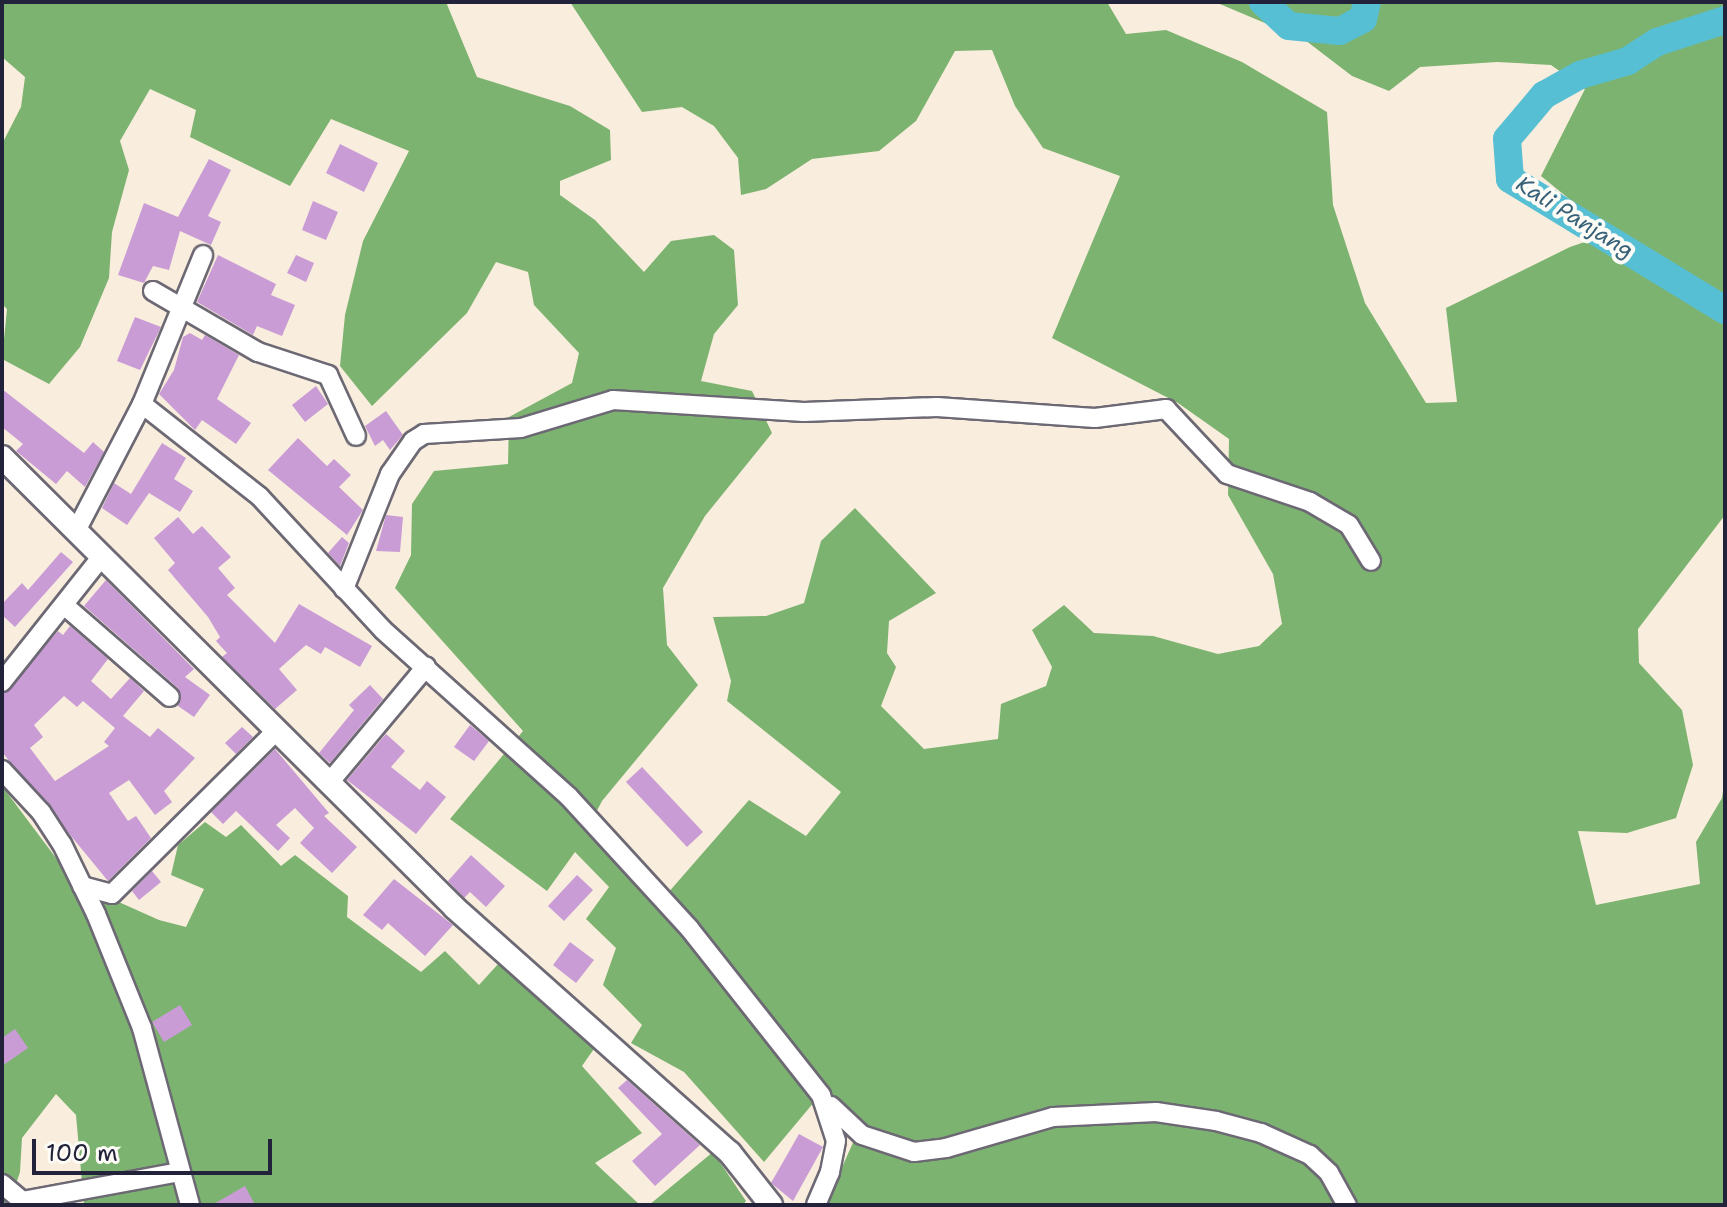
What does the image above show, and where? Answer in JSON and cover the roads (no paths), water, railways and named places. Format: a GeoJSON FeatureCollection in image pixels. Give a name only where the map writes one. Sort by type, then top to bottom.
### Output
{"type":"FeatureCollection","features":[{"type":"Feature","properties":{"kind":"street"},"geometry":{"type":"LineString","coordinates":[[77,529],[142,404],[183,311],[203,255]]}},
{"type":"Feature","properties":{"kind":"street"},"geometry":{"type":"LineString","coordinates":[[153,291],[258,352],[331,378],[356,436]]}},
{"type":"Feature","properties":{"kind":"street"},"geometry":{"type":"LineString","coordinates":[[344,589],[390,474],[413,441],[424,434],[521,428],[613,400],[804,412],[937,407],[1095,418],[1159,407],[1179,417],[1240,482],[1310,502],[1349,525],[1371,561]]}},
{"type":"Feature","properties":{"kind":"street"},"geometry":{"type":"LineString","coordinates":[[142,404],[260,497],[344,589],[579,808],[689,928],[821,1095],[862,1135],[914,1152],[946,1148],[1053,1117],[1156,1112],[1216,1121],[1261,1133],[1310,1155],[1329,1173],[1347,1205]]}},
{"type":"Feature","properties":{"kind":"street"},"geometry":{"type":"LineString","coordinates":[[2,457],[455,908],[730,1153],[771,1205]]}},
{"type":"Feature","properties":{"kind":"street"},"geometry":{"type":"LineString","coordinates":[[2,682],[103,555]]}},
{"type":"Feature","properties":{"kind":"street"},"geometry":{"type":"LineString","coordinates":[[64,605],[170,697]]}},
{"type":"Feature","properties":{"kind":"street"},"geometry":{"type":"LineString","coordinates":[[328,784],[426,667]]}},
{"type":"Feature","properties":{"kind":"street"},"geometry":{"type":"LineString","coordinates":[[82,886],[112,894],[275,732]]}},
{"type":"Feature","properties":{"kind":"street"},"geometry":{"type":"LineString","coordinates":[[2,770],[41,812],[82,886],[142,1028],[190,1205]]}},
{"type":"Feature","properties":{"kind":"street"},"geometry":{"type":"LineString","coordinates":[[816,1205],[830,1172],[836,1141],[821,1095]]}},
{"type":"Feature","properties":{"kind":"street"},"geometry":{"type":"LineString","coordinates":[[2,1184],[22,1201],[180,1172]]}},
{"type":"Feature","properties":{"kind":"waterway","name":"Kali Panjang"},"geometry":{"type":"LineString","coordinates":[[1263,2],[1289,26],[1340,31],[1363,19],[1367,2]]}},
{"type":"Feature","properties":{"kind":"waterway","name":"Kali Panjang"},"geometry":{"type":"LineString","coordinates":[[1725,20],[1657,42],[1628,61],[1580,75],[1544,95],[1507,139],[1510,179],[1725,310]]}}]}
